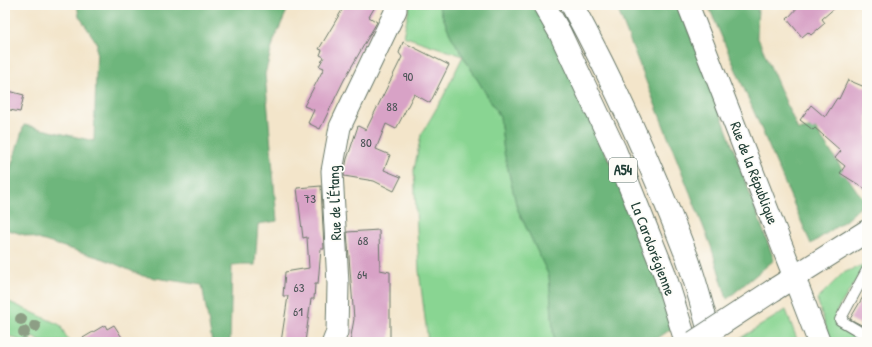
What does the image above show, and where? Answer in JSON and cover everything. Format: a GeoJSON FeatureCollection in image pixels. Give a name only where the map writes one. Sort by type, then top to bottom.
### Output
{"type":"FeatureCollection","features":[{"type":"Feature","properties":{"kind":"main road","name":"La Carolorégienne"},"geometry":{"type":"LineString","coordinates":[[544,5],[560,33],[615,150],[664,272],[686,342]]}},
{"type":"Feature","properties":{"kind":"main road","name":"La Carolorégienne"},"geometry":{"type":"LineString","coordinates":[[572,5],[640,144],[657,184],[687,259],[712,342]]}},
{"type":"Feature","properties":{"kind":"main road"},"geometry":{"type":"LineString","coordinates":[[694,342],[867,231]]}},
{"type":"Feature","properties":{"kind":"main road","name":"Rue de la République"},"geometry":{"type":"LineString","coordinates":[[794,278],[819,342]]}},
{"type":"Feature","properties":{"kind":"street","name":"Rue de l'Étang"},"geometry":{"type":"LineString","coordinates":[[333,342],[336,332],[338,284],[332,171],[340,126],[396,10],[396,5]]}},
{"type":"Feature","properties":{"kind":"street","name":"Rue de la République"},"geometry":{"type":"LineString","coordinates":[[688,5],[794,278]]}},
{"type":"Feature","properties":{"kind":"lane"},"geometry":{"type":"LineString","coordinates":[[862,333],[840,320],[867,270]]}},
{"type":"Feature","properties":{"kind":"green space"},"geometry":{"type":"Polygon","coordinates":[[[77,5],[289,6],[274,40],[265,74],[277,221],[258,224],[255,265],[232,265],[230,342],[212,342],[202,285],[143,276],[104,259],[5,229],[5,186],[24,125],[94,141],[97,43],[79,16],[77,5]]]}},
{"type":"Feature","properties":{"kind":"green space"},"geometry":{"type":"Polygon","coordinates":[[[410,5],[438,5],[451,36],[500,117],[504,152],[517,208],[549,276],[554,342],[428,342],[419,271],[414,170],[421,135],[443,97],[463,56],[403,36],[410,5]]]}},
{"type":"Feature","properties":{"kind":"green space"},"geometry":{"type":"Polygon","coordinates":[[[438,5],[541,5],[680,323],[652,342],[554,342],[549,276],[517,208],[504,152],[500,117],[451,36],[438,5]]]}},
{"type":"Feature","properties":{"kind":"green space"},"geometry":{"type":"Polygon","coordinates":[[[616,5],[677,5],[699,54],[774,260],[727,299],[711,246],[616,5]]]}},
{"type":"Feature","properties":{"kind":"green space"},"geometry":{"type":"Polygon","coordinates":[[[708,5],[758,5],[757,36],[798,130],[814,127],[857,191],[867,201],[846,220],[811,244],[708,5]]]}},
{"type":"Feature","properties":{"kind":"green space"},"geometry":{"type":"Polygon","coordinates":[[[867,263],[836,312],[835,325],[867,338],[867,342],[831,342],[817,299],[843,273],[867,263]]]}},
{"type":"Feature","properties":{"kind":"green space"},"geometry":{"type":"Polygon","coordinates":[[[5,300],[60,325],[69,342],[42,342],[32,337],[30,342],[23,342],[5,334],[5,300]]]}},
{"type":"Feature","properties":{"kind":"green space"},"geometry":{"type":"Polygon","coordinates":[[[786,310],[798,342],[739,342],[739,339],[786,310]]]}},
{"type":"Feature","properties":{"kind":"building"},"geometry":{"type":"Polygon","coordinates":[[[345,5],[376,5],[369,17],[377,22],[344,80],[320,129],[308,123],[314,110],[304,106],[324,68],[319,66],[324,57],[320,55],[322,50],[319,49],[345,5]]]}},
{"type":"Feature","properties":{"kind":"building"},"geometry":{"type":"Polygon","coordinates":[[[800,5],[838,5],[822,19],[825,23],[811,35],[808,32],[802,37],[787,19],[800,5]]]}},
{"type":"Feature","properties":{"kind":"building"},"geometry":{"type":"Polygon","coordinates":[[[403,42],[449,65],[430,103],[414,94],[396,129],[386,124],[376,149],[390,155],[384,170],[401,177],[394,191],[374,181],[344,176],[344,174],[347,159],[358,126],[366,130],[402,57],[399,53],[403,42]]]}},
{"type":"Feature","properties":{"kind":"building"},"geometry":{"type":"Polygon","coordinates":[[[848,80],[867,88],[867,190],[840,173],[845,166],[835,158],[841,151],[815,128],[813,130],[800,120],[811,105],[825,117],[837,98],[839,99],[848,80]]]}},
{"type":"Feature","properties":{"kind":"building"},"geometry":{"type":"Polygon","coordinates":[[[5,90],[24,95],[20,112],[5,109],[5,90]]]}},
{"type":"Feature","properties":{"kind":"building"},"geometry":{"type":"Polygon","coordinates":[[[321,186],[324,249],[321,249],[318,284],[315,284],[314,299],[311,299],[305,342],[281,342],[288,296],[283,296],[285,272],[309,268],[307,237],[303,238],[297,188],[321,186]]]}},
{"type":"Feature","properties":{"kind":"building"},"geometry":{"type":"Polygon","coordinates":[[[379,230],[380,270],[390,272],[390,342],[350,342],[354,319],[347,232],[379,230]]]}},
{"type":"Feature","properties":{"kind":"building"},"geometry":{"type":"Polygon","coordinates":[[[867,290],[867,328],[850,319],[867,290]]]}},
{"type":"Feature","properties":{"kind":"building"},"geometry":{"type":"Polygon","coordinates":[[[105,325],[107,329],[114,325],[125,342],[76,342],[105,325]]]}}]}
